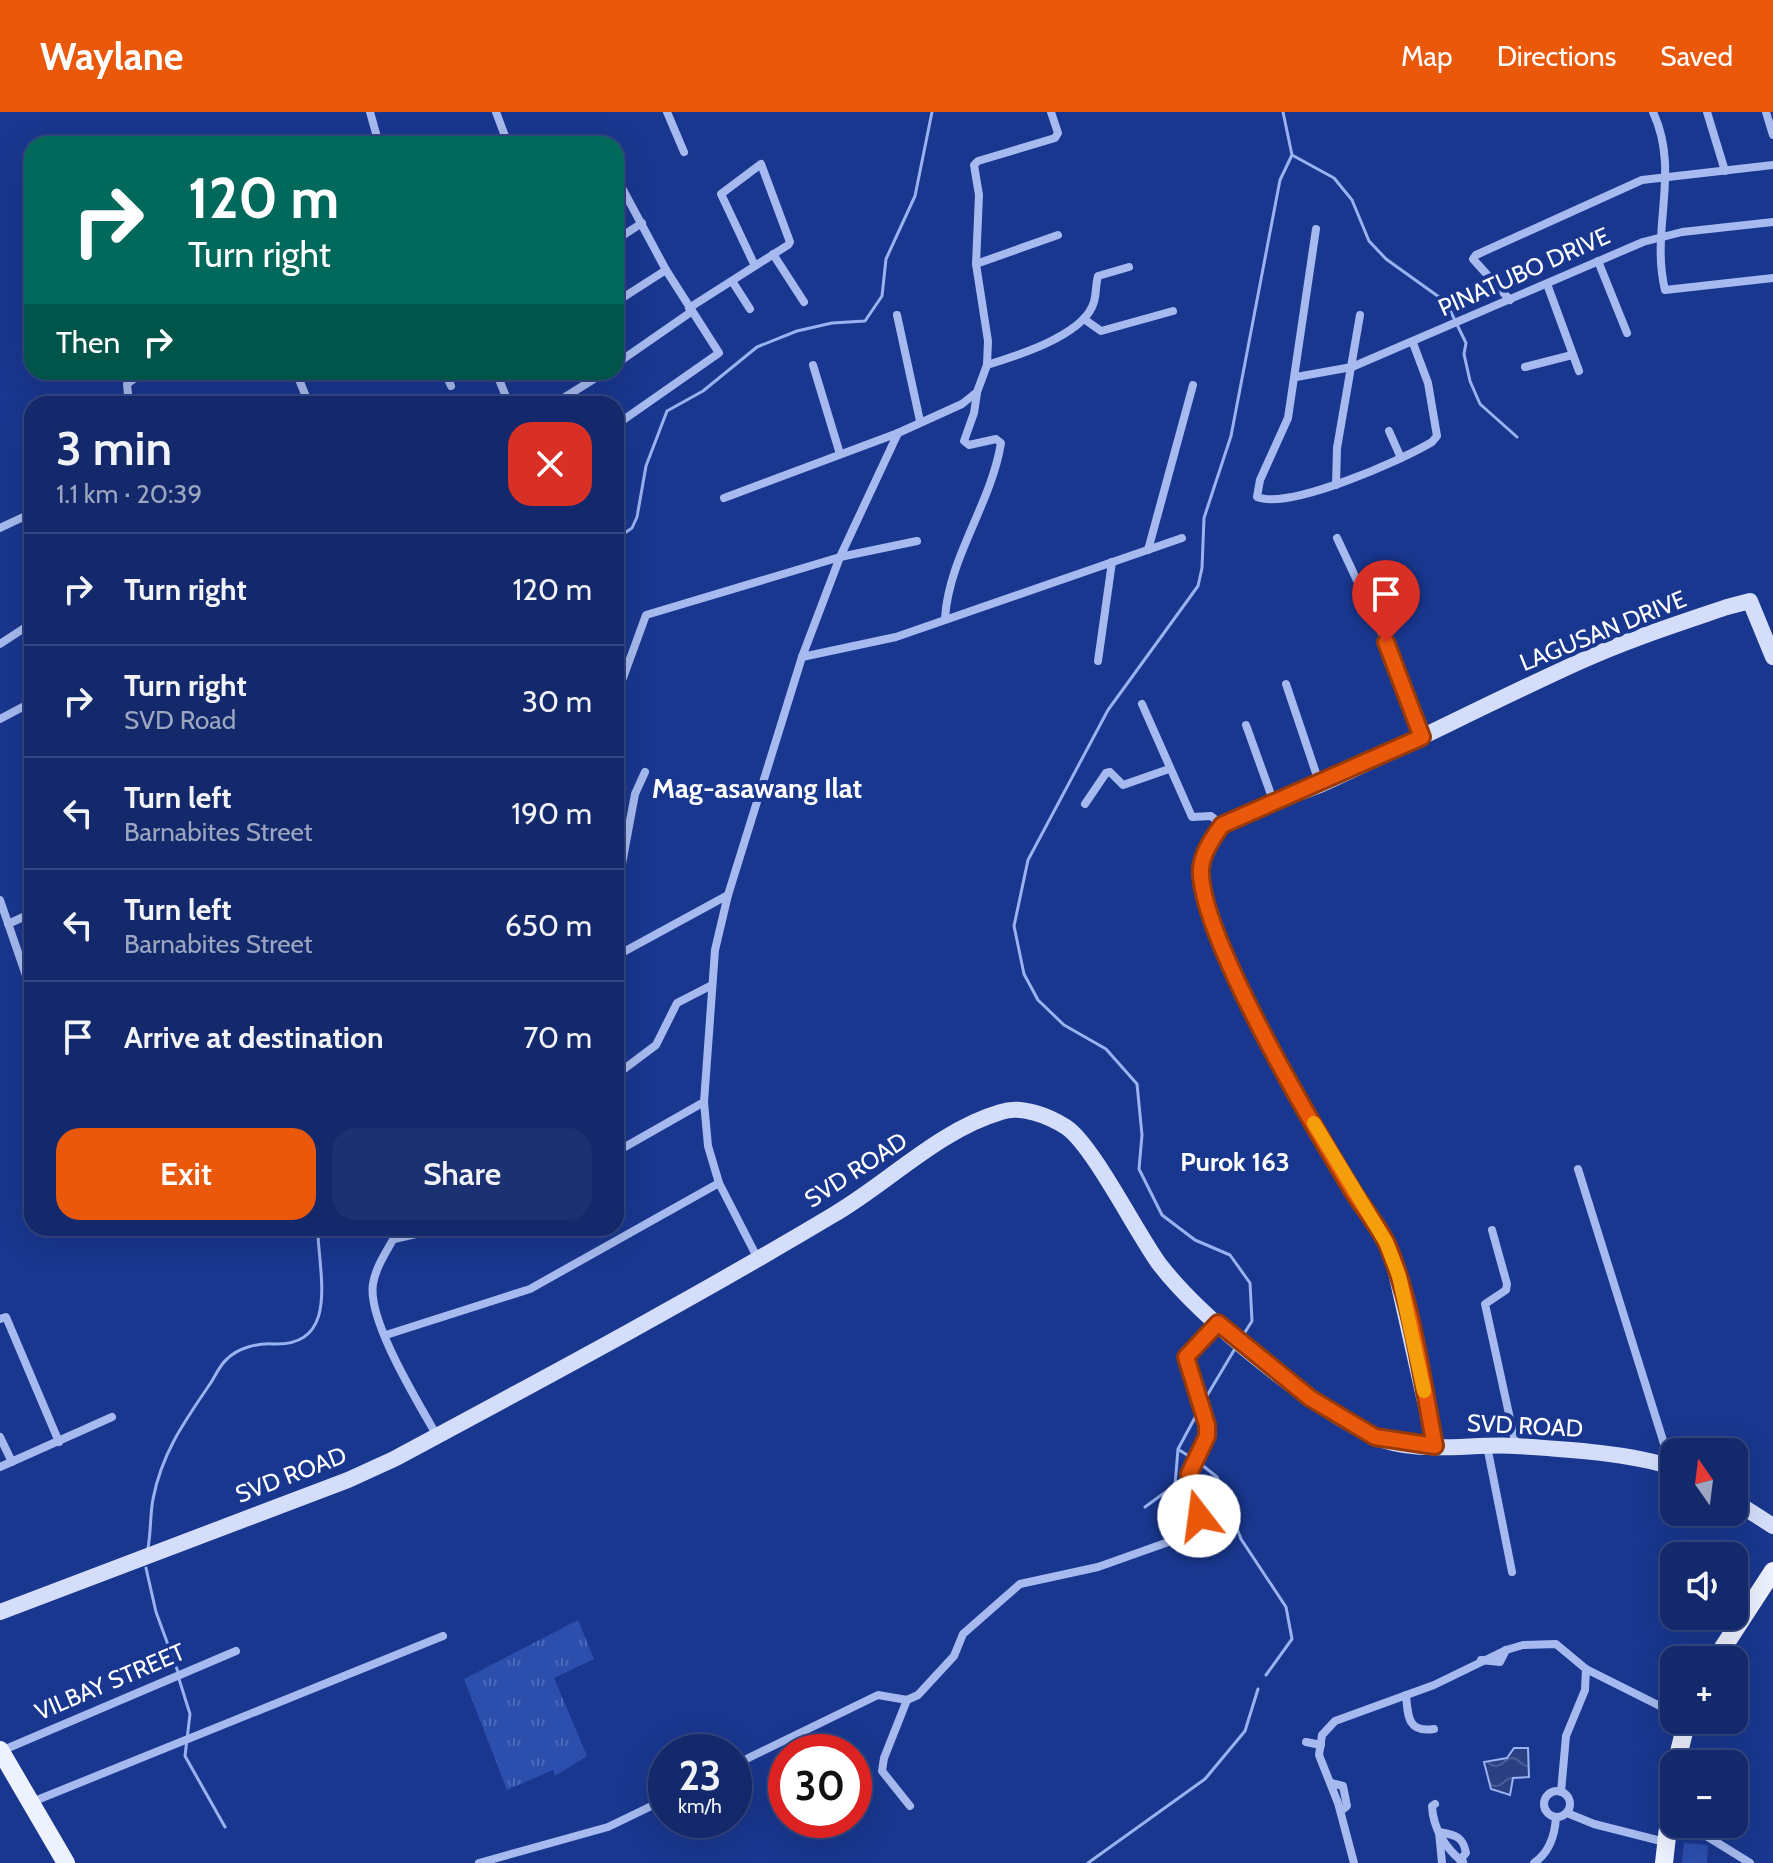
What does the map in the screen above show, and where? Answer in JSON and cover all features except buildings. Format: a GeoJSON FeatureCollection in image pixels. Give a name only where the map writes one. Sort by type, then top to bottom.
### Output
{"type":"FeatureCollection","features":[{"type":"Feature","properties":{"kind":"main road","name":"LAGUSAN DRIVE"},"geometry":{"type":"LineString","coordinates":[[1422,737],[1582,661],[1681,623],[1750,601],[1773,657]]}},
{"type":"Feature","properties":{"kind":"main road"},"geometry":{"type":"LineString","coordinates":[[1422,737],[1320,785],[1222,825],[1208,844],[1201,868],[1211,921],[1230,966],[1312,1120],[1386,1242],[1399,1276],[1435,1446]]}},
{"type":"Feature","properties":{"kind":"main road","name":"SVD ROAD"},"geometry":{"type":"LineString","coordinates":[[0,1612],[348,1480],[437,1436],[758,1259],[838,1213],[959,1130],[1004,1110],[1033,1112],[1068,1128],[1159,1263],[1218,1323],[1310,1398],[1375,1437],[1435,1446],[1516,1446],[1620,1456],[1660,1464]]}},
{"type":"Feature","properties":{"kind":"main road"},"geometry":{"type":"LineString","coordinates":[[1748,1510],[1773,1526]]}},
{"type":"Feature","properties":{"kind":"main road"},"geometry":{"type":"LineString","coordinates":[[1724,1646],[1773,1571]]}},
{"type":"Feature","properties":{"kind":"main road"},"geometry":{"type":"LineString","coordinates":[[0,1751],[66,1863]]}},
{"type":"Feature","properties":{"kind":"main road"},"geometry":{"type":"LineString","coordinates":[[1664,1863],[1666,1838]]}},
{"type":"Feature","properties":{"kind":"street"},"geometry":{"type":"LineString","coordinates":[[370,112],[377,136]]}},
{"type":"Feature","properties":{"kind":"street"},"geometry":{"type":"LineString","coordinates":[[496,112],[505,136]]}},
{"type":"Feature","properties":{"kind":"street"},"geometry":{"type":"LineString","coordinates":[[667,112],[684,152]]}},
{"type":"Feature","properties":{"kind":"street"},"geometry":{"type":"LineString","coordinates":[[945,618],[965,546],[982,508],[1001,443],[996,439],[969,445],[964,441],[987,365],[986,318],[976,264],[979,195],[974,165],[978,161],[1055,138],[1058,133],[1051,112]]}},
{"type":"Feature","properties":{"kind":"street"},"geometry":{"type":"LineString","coordinates":[[1653,112],[1666,143],[1662,236],[1665,290],[1670,292],[1773,278]]}},
{"type":"Feature","properties":{"kind":"street"},"geometry":{"type":"LineString","coordinates":[[1707,112],[1725,171]]}},
{"type":"Feature","properties":{"kind":"street"},"geometry":{"type":"LineString","coordinates":[[1766,112],[1773,135]]}},
{"type":"Feature","properties":{"kind":"street"},"geometry":{"type":"LineString","coordinates":[[624,358],[788,245],[790,235],[764,164],[758,164],[721,194],[755,266]]}},
{"type":"Feature","properties":{"kind":"street"},"geometry":{"type":"LineString","coordinates":[[1510,300],[1480,269],[1473,259],[1476,255],[1642,180],[1773,165]]}},
{"type":"Feature","properties":{"kind":"street"},"geometry":{"type":"LineString","coordinates":[[624,191],[666,270],[717,347],[715,358],[624,420]]}},
{"type":"Feature","properties":{"kind":"street","name":"PINATUBO DRIVE"},"geometry":{"type":"LineString","coordinates":[[1296,377],[1352,367],[1662,236],[1773,222]]}},
{"type":"Feature","properties":{"kind":"street"},"geometry":{"type":"LineString","coordinates":[[624,235],[642,223]]}},
{"type":"Feature","properties":{"kind":"street"},"geometry":{"type":"LineString","coordinates":[[1316,229],[1296,377],[1284,434],[1260,480],[1257,497],[1279,498],[1336,485],[1401,458],[1437,436],[1428,383],[1413,343]]}},
{"type":"Feature","properties":{"kind":"street"},"geometry":{"type":"LineString","coordinates":[[976,264],[1058,235]]}},
{"type":"Feature","properties":{"kind":"street"},"geometry":{"type":"LineString","coordinates":[[773,254],[804,302]]}},
{"type":"Feature","properties":{"kind":"street"},"geometry":{"type":"LineString","coordinates":[[1598,261],[1627,333]]}},
{"type":"Feature","properties":{"kind":"street"},"geometry":{"type":"LineString","coordinates":[[987,365],[1037,347],[1084,319],[1093,306],[1098,276],[1129,267]]}},
{"type":"Feature","properties":{"kind":"street"},"geometry":{"type":"LineString","coordinates":[[624,297],[666,270]]}},
{"type":"Feature","properties":{"kind":"street"},"geometry":{"type":"LineString","coordinates":[[732,281],[750,309]]}},
{"type":"Feature","properties":{"kind":"street"},"geometry":{"type":"LineString","coordinates":[[1547,284],[1579,371]]}},
{"type":"Feature","properties":{"kind":"street"},"geometry":{"type":"LineString","coordinates":[[1084,319],[1101,331],[1173,311]]}},
{"type":"Feature","properties":{"kind":"street"},"geometry":{"type":"LineString","coordinates":[[897,315],[920,421]]}},
{"type":"Feature","properties":{"kind":"street"},"geometry":{"type":"LineString","coordinates":[[1336,485],[1337,448],[1360,315]]}},
{"type":"Feature","properties":{"kind":"street"},"geometry":{"type":"LineString","coordinates":[[1525,367],[1572,355]]}},
{"type":"Feature","properties":{"kind":"street"},"geometry":{"type":"LineString","coordinates":[[813,365],[840,454]]}},
{"type":"Feature","properties":{"kind":"street"},"geometry":{"type":"LineString","coordinates":[[448,380],[451,386]]}},
{"type":"Feature","properties":{"kind":"street"},"geometry":{"type":"LineString","coordinates":[[567,396],[592,380]]}},
{"type":"Feature","properties":{"kind":"street"},"geometry":{"type":"LineString","coordinates":[[1148,550],[1193,385]]}},
{"type":"Feature","properties":{"kind":"street"},"geometry":{"type":"LineString","coordinates":[[724,498],[898,433],[962,404],[977,392]]}},
{"type":"Feature","properties":{"kind":"street"},"geometry":{"type":"LineString","coordinates":[[1389,431],[1401,458]]}},
{"type":"Feature","properties":{"kind":"street"},"geometry":{"type":"LineString","coordinates":[[758,1259],[719,1183],[708,1146],[704,1102],[715,950],[728,895],[802,657],[840,557],[898,433]]}},
{"type":"Feature","properties":{"kind":"street"},"geometry":{"type":"LineString","coordinates":[[0,528],[24,517]]}},
{"type":"Feature","properties":{"kind":"street"},"geometry":{"type":"LineString","coordinates":[[802,657],[896,637],[1182,538]]}},
{"type":"Feature","properties":{"kind":"street"},"geometry":{"type":"LineString","coordinates":[[1337,538],[1386,642],[1422,737]]}},
{"type":"Feature","properties":{"kind":"street"},"geometry":{"type":"LineString","coordinates":[[624,675],[646,615],[840,557],[917,541]]}},
{"type":"Feature","properties":{"kind":"street"},"geometry":{"type":"LineString","coordinates":[[1098,661],[1112,562]]}},
{"type":"Feature","properties":{"kind":"street"},"geometry":{"type":"LineString","coordinates":[[0,644],[24,628]]}},
{"type":"Feature","properties":{"kind":"street"},"geometry":{"type":"LineString","coordinates":[[1286,684],[1320,785]]}},
{"type":"Feature","properties":{"kind":"street"},"geometry":{"type":"LineString","coordinates":[[1142,704],[1192,817],[1211,816],[1222,825]]}},
{"type":"Feature","properties":{"kind":"street"},"geometry":{"type":"LineString","coordinates":[[0,719],[24,706]]}},
{"type":"Feature","properties":{"kind":"street"},"geometry":{"type":"LineString","coordinates":[[1246,725],[1275,803]]}},
{"type":"Feature","properties":{"kind":"street"},"geometry":{"type":"LineString","coordinates":[[1085,804],[1106,773],[1110,772],[1123,785],[1169,769]]}},
{"type":"Feature","properties":{"kind":"street"},"geometry":{"type":"LineString","coordinates":[[624,853],[635,794],[645,772]]}},
{"type":"Feature","properties":{"kind":"street"},"geometry":{"type":"LineString","coordinates":[[624,952],[728,895]]}},
{"type":"Feature","properties":{"kind":"street"},"geometry":{"type":"LineString","coordinates":[[0,900],[24,970]]}},
{"type":"Feature","properties":{"kind":"street"},"geometry":{"type":"LineString","coordinates":[[8,924],[24,917]]}},
{"type":"Feature","properties":{"kind":"street"},"geometry":{"type":"LineString","coordinates":[[624,1069],[656,1045],[677,1003],[712,985]]}},
{"type":"Feature","properties":{"kind":"street"},"geometry":{"type":"LineString","coordinates":[[624,1147],[704,1102]]}},
{"type":"Feature","properties":{"kind":"street"},"geometry":{"type":"LineString","coordinates":[[1578,1169],[1663,1438]]}},
{"type":"Feature","properties":{"kind":"street"},"geometry":{"type":"LineString","coordinates":[[386,1335],[530,1289],[719,1183]]}},
{"type":"Feature","properties":{"kind":"street"},"geometry":{"type":"LineString","coordinates":[[1492,1230],[1507,1284],[1506,1290],[1485,1304],[1516,1446]]}},
{"type":"Feature","properties":{"kind":"street"},"geometry":{"type":"LineString","coordinates":[[395,1236],[374,1275],[372,1288],[393,1356],[437,1436]]}},
{"type":"Feature","properties":{"kind":"street"},"geometry":{"type":"LineString","coordinates":[[394,1239],[407,1236]]}},
{"type":"Feature","properties":{"kind":"street"},"geometry":{"type":"LineString","coordinates":[[0,1319],[6,1317],[59,1442]]}},
{"type":"Feature","properties":{"kind":"street"},"geometry":{"type":"LineString","coordinates":[[910,1806],[882,1771],[884,1758],[907,1700],[940,1674],[954,1656],[963,1634],[1020,1584],[1098,1567],[1191,1534],[1199,1525],[1189,1474],[1207,1436],[1207,1425],[1186,1357],[1218,1323]]}},
{"type":"Feature","properties":{"kind":"street"},"geometry":{"type":"LineString","coordinates":[[0,1467],[112,1417]]}},
{"type":"Feature","properties":{"kind":"street"},"geometry":{"type":"LineString","coordinates":[[0,1437],[12,1462]]}},
{"type":"Feature","properties":{"kind":"street"},"geometry":{"type":"LineString","coordinates":[[1486,1446],[1512,1572]]}},
{"type":"Feature","properties":{"kind":"street"},"geometry":{"type":"LineString","coordinates":[[31,1802],[443,1636]]}},
{"type":"Feature","properties":{"kind":"street"},"geometry":{"type":"LineString","coordinates":[[1354,1863],[1341,1811],[1319,1755],[1322,1735],[1335,1721],[1406,1695],[1506,1650],[1556,1644],[1586,1669],[1660,1706]]}},
{"type":"Feature","properties":{"kind":"street","name":"VILBAY STREET"},"geometry":{"type":"LineString","coordinates":[[0,1751],[236,1651]]}},
{"type":"Feature","properties":{"kind":"street"},"geometry":{"type":"LineString","coordinates":[[1561,1792],[1566,1736],[1585,1690],[1586,1669]]}},
{"type":"Feature","properties":{"kind":"street"},"geometry":{"type":"LineString","coordinates":[[752,1756],[878,1695],[907,1700]]}},
{"type":"Feature","properties":{"kind":"street"},"geometry":{"type":"LineString","coordinates":[[1406,1695],[1408,1719],[1414,1728],[1421,1731],[1434,1729]]}},
{"type":"Feature","properties":{"kind":"street"},"geometry":{"type":"LineString","coordinates":[[1306,1742],[1321,1745]]}},
{"type":"Feature","properties":{"kind":"street"},"geometry":{"type":"LineString","coordinates":[[1561,1792],[1570,1800],[1567,1813]]}},
{"type":"Feature","properties":{"kind":"street"},"geometry":{"type":"LineString","coordinates":[[1561,1792],[1549,1794],[1545,1801],[1548,1813],[1556,1817],[1567,1813],[1594,1824],[1660,1832]]}},
{"type":"Feature","properties":{"kind":"street"},"geometry":{"type":"LineString","coordinates":[[1435,1804],[1432,1806],[1432,1821],[1439,1832],[1462,1861],[1466,1853],[1464,1842],[1457,1835],[1439,1832]]}},
{"type":"Feature","properties":{"kind":"street"},"geometry":{"type":"LineString","coordinates":[[479,1863],[608,1827],[648,1808]]}},
{"type":"Feature","properties":{"kind":"street"},"geometry":{"type":"LineString","coordinates":[[1534,1863],[1542,1858],[1555,1834],[1556,1817]]}},
{"type":"Feature","properties":{"kind":"street"},"geometry":{"type":"LineString","coordinates":[[1439,1832],[1442,1863]]}},
{"type":"Feature","properties":{"kind":"street"},"geometry":{"type":"LineString","coordinates":[[1710,1838],[1750,1863]]}},
{"type":"Feature","properties":{"kind":"green space"},"geometry":{"type":"Polygon","coordinates":[[[578,1620],[594,1659],[554,1678],[587,1756],[555,1776],[553,1770],[507,1790],[464,1679],[578,1620]]]}},
{"type":"Feature","properties":{"kind":"green space"},"geometry":{"type":"Polygon","coordinates":[[[1684,1843],[1708,1845],[1707,1863],[1682,1863],[1684,1843]]]}},
{"type":"Feature","properties":{"kind":"water"},"geometry":{"type":"Polygon","coordinates":[[[1514,1748],[1528,1748],[1529,1777],[1513,1778],[1510,1795],[1491,1789],[1484,1762],[1507,1758],[1514,1748]]]}},
{"type":"Feature","properties":{"kind":"waterway"},"geometry":{"type":"LineString","coordinates":[[624,534],[632,528],[637,517],[646,466],[667,411],[703,391],[757,347],[797,331],[832,323],[865,321],[882,296],[886,259],[915,196],[932,112]]}},
{"type":"Feature","properties":{"kind":"waterway"},"geometry":{"type":"LineString","coordinates":[[1242,1337],[1252,1321],[1250,1283],[1230,1255],[1195,1240],[1162,1215],[1139,1169],[1142,1135],[1137,1084],[1106,1049],[1064,1025],[1038,1000],[1024,974],[1014,926],[1028,860],[1108,710],[1198,586],[1202,568],[1204,518],[1231,436],[1280,180],[1292,155],[1283,112]]}},
{"type":"Feature","properties":{"kind":"waterway"},"geometry":{"type":"LineString","coordinates":[[1292,155],[1334,178],[1352,200],[1369,241],[1386,259],[1446,302],[1466,343],[1464,354],[1470,381],[1480,404],[1517,437]]}},
{"type":"Feature","properties":{"kind":"waterway"},"geometry":{"type":"LineString","coordinates":[[148,1548],[153,1499],[168,1452],[222,1365],[231,1355],[248,1347],[294,1342],[308,1334],[316,1322],[322,1289],[318,1236]]}},
{"type":"Feature","properties":{"kind":"waterway"},"geometry":{"type":"LineString","coordinates":[[1205,1399],[1236,1347]]}},
{"type":"Feature","properties":{"kind":"waterway"},"geometry":{"type":"LineString","coordinates":[[1145,1507],[1175,1485],[1178,1449],[1198,1412]]}},
{"type":"Feature","properties":{"kind":"waterway"},"geometry":{"type":"LineString","coordinates":[[1179,1450],[1189,1456]]}},
{"type":"Feature","properties":{"kind":"waterway"},"geometry":{"type":"LineString","coordinates":[[1202,1465],[1217,1477],[1241,1539],[1286,1607],[1292,1639],[1266,1675]]}},
{"type":"Feature","properties":{"kind":"waterway"},"geometry":{"type":"LineString","coordinates":[[146,1568],[156,1612],[178,1672]]}},
{"type":"Feature","properties":{"kind":"waterway"},"geometry":{"type":"LineString","coordinates":[[179,1679],[190,1714],[185,1756],[225,1827]]}},
{"type":"Feature","properties":{"kind":"waterway"},"geometry":{"type":"LineString","coordinates":[[1088,1863],[1205,1779],[1245,1731],[1258,1689]]}},
{"type":"Feature","properties":{"kind":"slow traffic"},"geometry":{"type":"LineString","coordinates":[[1314,1123],[1386,1242],[1399,1276],[1424,1391]]}},
{"type":"Feature","properties":{"kind":"district","name":"Mag-asawang Ilat"},"geometry":{"type":"Point","coordinates":[757,788]}},
{"type":"Feature","properties":{"kind":"district","name":"Purok 163"},"geometry":{"type":"Point","coordinates":[1235,1162]}},
{"type":"Feature","properties":{"kind":"route"},"geometry":{"type":"LineString","coordinates":[[1199,1516],[1189,1474],[1207,1436],[1207,1425],[1186,1357],[1218,1323],[1310,1398],[1375,1437],[1435,1446],[1399,1276],[1386,1242],[1321,1136],[1230,966],[1211,921],[1201,868],[1208,844],[1222,825],[1320,785],[1422,737],[1386,642]]}}]}
